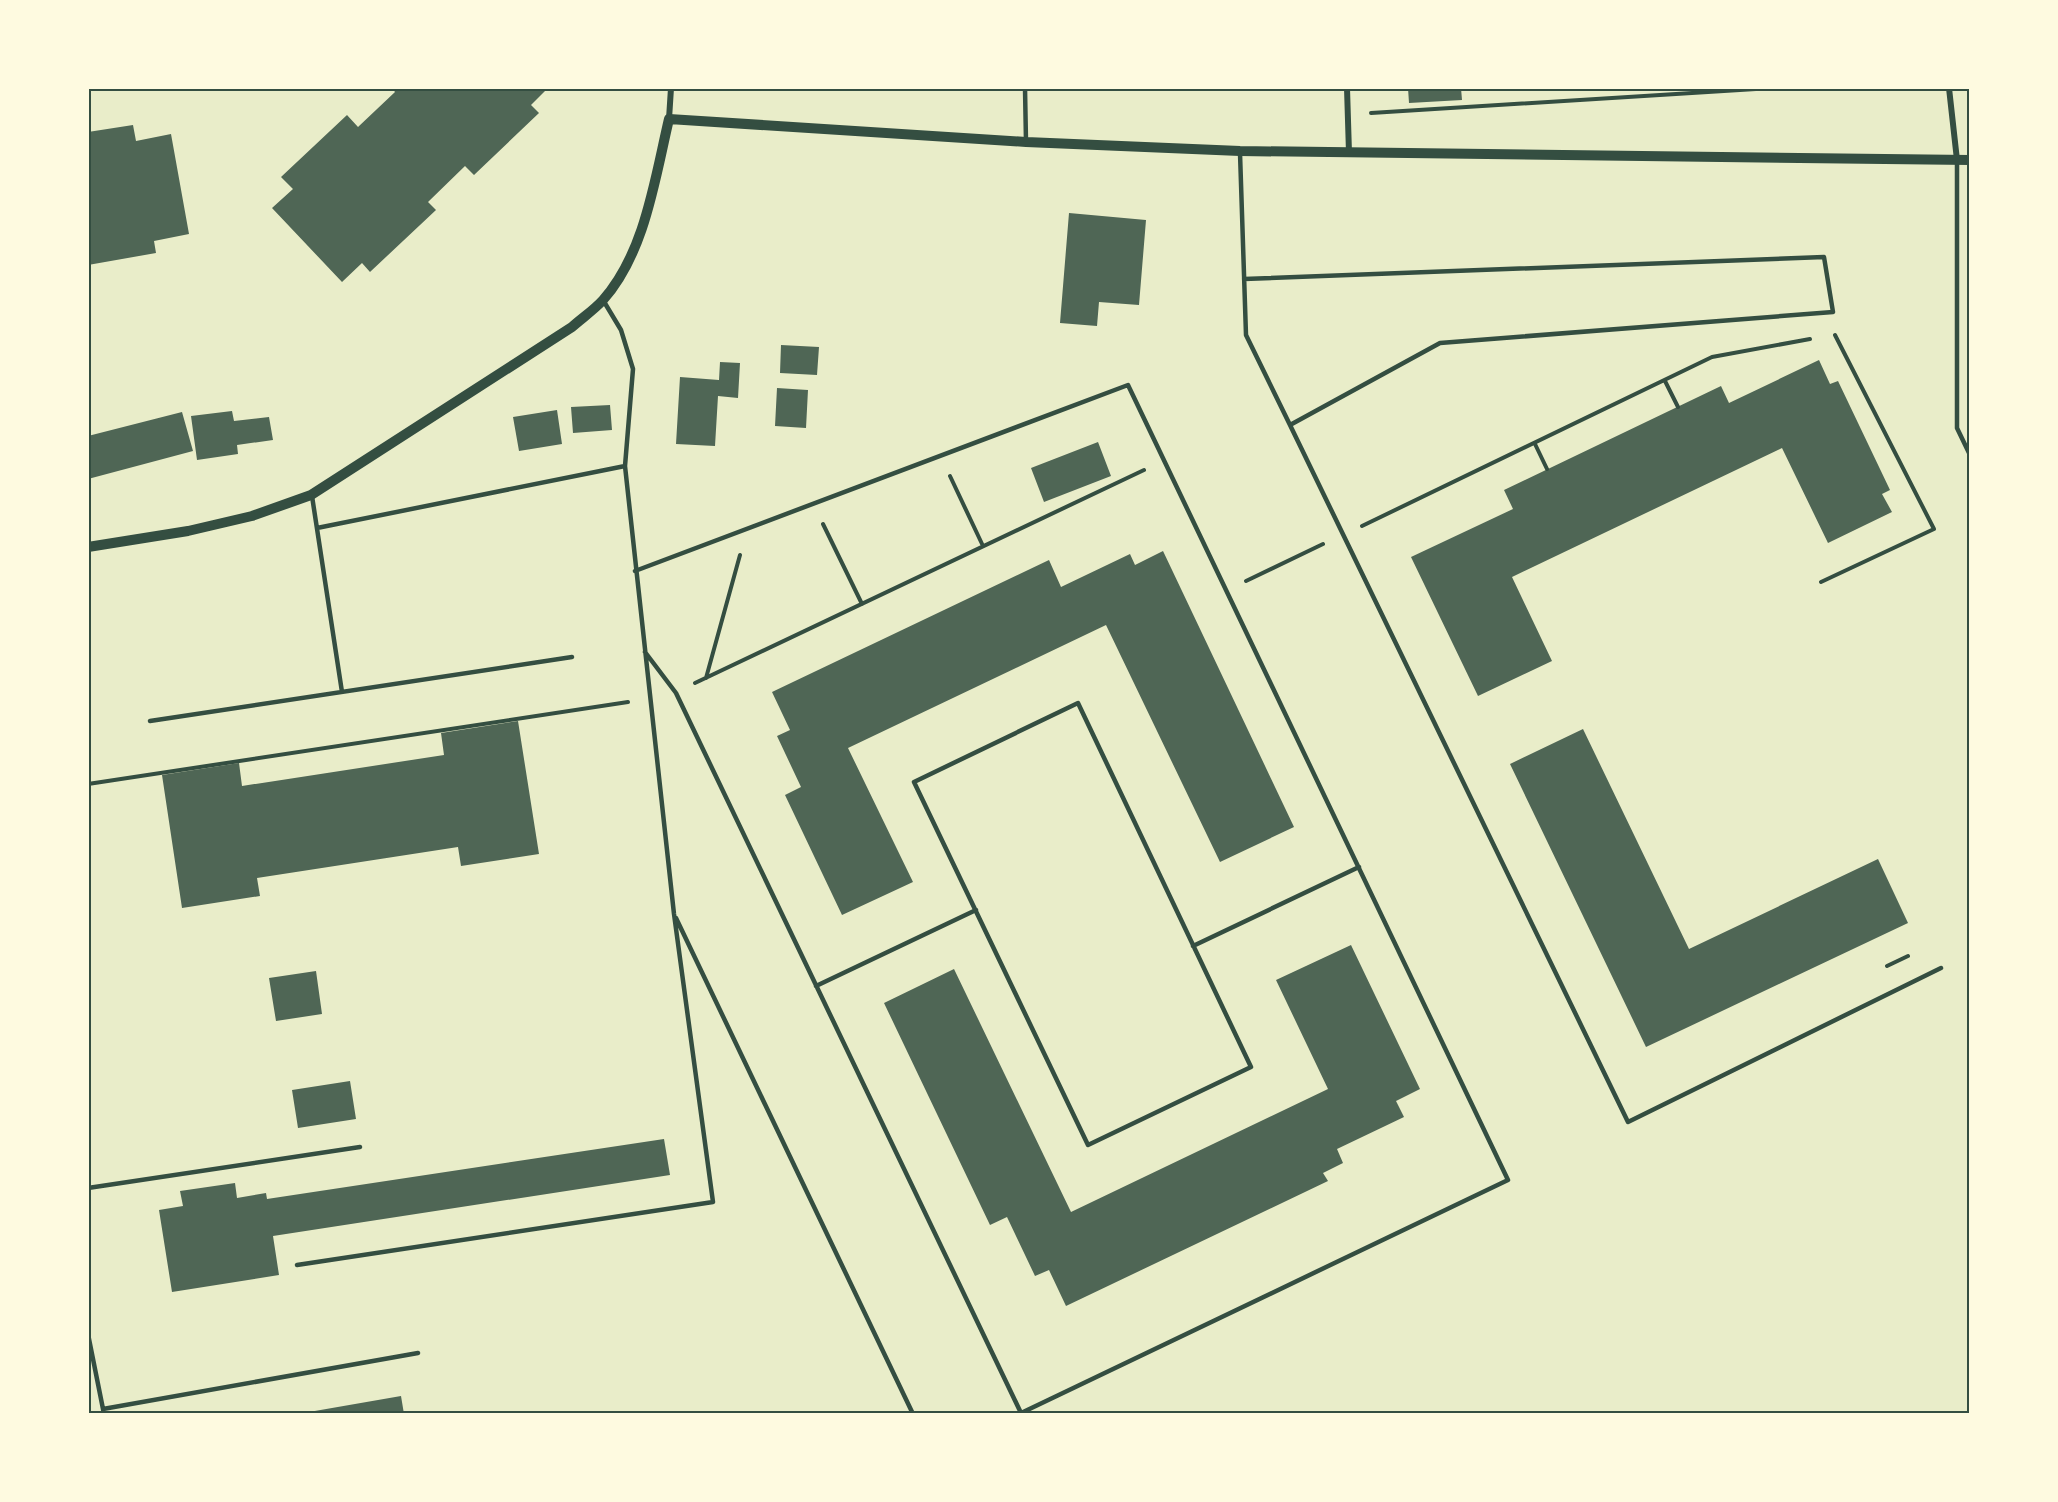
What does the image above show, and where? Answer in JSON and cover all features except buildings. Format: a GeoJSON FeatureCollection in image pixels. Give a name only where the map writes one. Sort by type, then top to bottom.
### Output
{"type":"FeatureCollection","features":[{"type":"Feature","properties":{"kind":"street"},"geometry":{"type":"LineString","coordinates":[[88,547],[188,531],[252,516],[311,495],[572,327],[603,300],[630,261],[648,205],[669,119],[671,88]]}},
{"type":"Feature","properties":{"kind":"street"},"geometry":{"type":"LineString","coordinates":[[1347,88],[1349,153]]}},
{"type":"Feature","properties":{"kind":"street"},"geometry":{"type":"LineString","coordinates":[[1949,88],[1958,160]]}},
{"type":"Feature","properties":{"kind":"street"},"geometry":{"type":"LineString","coordinates":[[669,119],[1026,142],[1240,151],[1970,160]]}},
{"type":"Feature","properties":{"kind":"lane"},"geometry":{"type":"LineString","coordinates":[[1025,88],[1026,142]]}},
{"type":"Feature","properties":{"kind":"lane"},"geometry":{"type":"LineString","coordinates":[[1240,151],[1246,335],[1628,1122],[1941,968]]}},
{"type":"Feature","properties":{"kind":"lane"},"geometry":{"type":"LineString","coordinates":[[1958,160],[1957,428],[1970,455]]}},
{"type":"Feature","properties":{"kind":"lane"},"geometry":{"type":"LineString","coordinates":[[1244,279],[1824,257],[1833,312],[1440,343],[1290,425]]}},
{"type":"Feature","properties":{"kind":"lane"},"geometry":{"type":"LineString","coordinates":[[297,1265],[713,1202],[674,914],[635,571],[625,466],[633,369],[621,330],[603,300]]}},
{"type":"Feature","properties":{"kind":"lane"},"geometry":{"type":"LineString","coordinates":[[635,571],[1128,386],[1508,1180],[1020,1413],[676,693],[644,651]]}},
{"type":"Feature","properties":{"kind":"lane"},"geometry":{"type":"LineString","coordinates":[[316,528],[625,466]]}},
{"type":"Feature","properties":{"kind":"lane"},"geometry":{"type":"LineString","coordinates":[[311,495],[342,692]]}},
{"type":"Feature","properties":{"kind":"lane"},"geometry":{"type":"LineString","coordinates":[[150,721],[572,657]]}},
{"type":"Feature","properties":{"kind":"lane"},"geometry":{"type":"LineString","coordinates":[[1077,703],[1194,946],[1251,1067],[1088,1145],[914,782],[1077,703]]}},
{"type":"Feature","properties":{"kind":"lane"},"geometry":{"type":"LineString","coordinates":[[1194,946],[1359,867]]}},
{"type":"Feature","properties":{"kind":"lane"},"geometry":{"type":"LineString","coordinates":[[816,986],[976,910]]}},
{"type":"Feature","properties":{"kind":"lane"},"geometry":{"type":"LineString","coordinates":[[674,914],[914,1413]]}},
{"type":"Feature","properties":{"kind":"lane"},"geometry":{"type":"LineString","coordinates":[[88,1188],[360,1147]]}},
{"type":"Feature","properties":{"kind":"lane"},"geometry":{"type":"LineString","coordinates":[[88,1334],[91,1359],[104,1411],[418,1353]]}},
{"type":"Feature","properties":{"kind":"path"},"geometry":{"type":"LineString","coordinates":[[1348,114],[1772,88]]}},
{"type":"Feature","properties":{"kind":"path"},"geometry":{"type":"LineString","coordinates":[[1821,582],[1934,529],[1836,334],[1825,336]]}},
{"type":"Feature","properties":{"kind":"path"},"geometry":{"type":"LineString","coordinates":[[1226,591],[1712,357],[1814,339]]}},
{"type":"Feature","properties":{"kind":"path"},"geometry":{"type":"LineString","coordinates":[[1665,381],[1678,407]]}},
{"type":"Feature","properties":{"kind":"path"},"geometry":{"type":"LineString","coordinates":[[1535,444],[1547,469]]}},
{"type":"Feature","properties":{"kind":"path"},"geometry":{"type":"LineString","coordinates":[[940,456],[983,546]]}},
{"type":"Feature","properties":{"kind":"path"},"geometry":{"type":"LineString","coordinates":[[676,693],[1164,460]]}},
{"type":"Feature","properties":{"kind":"path"},"geometry":{"type":"LineString","coordinates":[[813,504],[862,604]]}},
{"type":"Feature","properties":{"kind":"path"},"geometry":{"type":"LineString","coordinates":[[1362,526],[1367,536]]}},
{"type":"Feature","properties":{"kind":"path"},"geometry":{"type":"LineString","coordinates":[[705,678],[747,529]]}},
{"type":"Feature","properties":{"kind":"path"},"geometry":{"type":"LineString","coordinates":[[88,784],[650,698]]}},
{"type":"Feature","properties":{"kind":"path"},"geometry":{"type":"LineString","coordinates":[[1887,966],[1908,956]]}}]}
